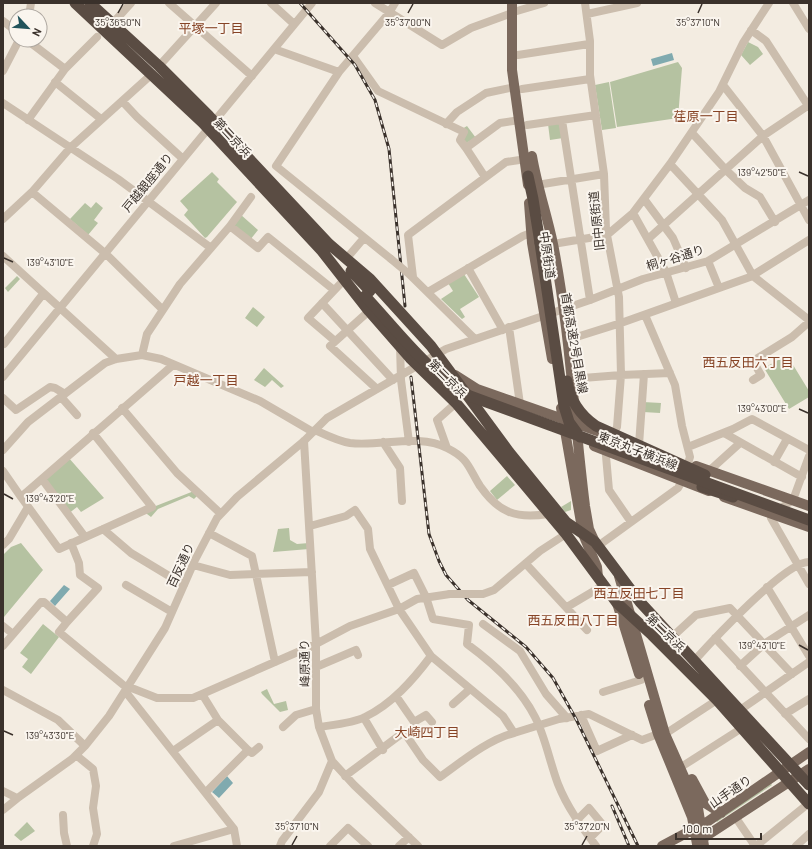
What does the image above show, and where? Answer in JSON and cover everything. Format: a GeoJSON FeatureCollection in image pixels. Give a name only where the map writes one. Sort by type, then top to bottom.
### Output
{"type":"FeatureCollection","features":[{"type":"Feature","properties":{"kind":"highway","name":"第二京浜"},"geometry":{"type":"LineString","coordinates":[[75,3],[155,70]]}},
{"type":"Feature","properties":{"kind":"highway","name":"第二京浜"},"geometry":{"type":"LineString","coordinates":[[90,3],[211,125],[325,248],[344,280],[369,311],[417,365],[456,403],[566,534],[617,603],[663,645],[717,700],[809,804]]}},
{"type":"Feature","properties":{"kind":"highway","name":"首都高速2号目黒線"},"geometry":{"type":"LineString","coordinates":[[528,176],[546,243],[564,406],[569,422],[580,438],[598,451],[623,460],[771,510],[809,520]]}},
{"type":"Feature","properties":{"kind":"highway","name":"首都高速2号目黒線"},"geometry":{"type":"LineString","coordinates":[[537,185],[568,386],[577,408],[587,420],[600,428],[707,473],[809,513]]}},
{"type":"Feature","properties":{"kind":"highway","name":"第二京浜"},"geometry":{"type":"LineString","coordinates":[[325,248],[346,259],[370,279],[437,354],[509,452],[564,520],[596,544],[618,576],[672,637],[791,765],[805,772],[809,785]]}},
{"type":"Feature","properties":{"kind":"highway","name":"首都高速2号目黒線"},"geometry":{"type":"LineString","coordinates":[[325,248],[435,371],[452,386],[470,396],[771,510]]}},
{"type":"Feature","properties":{"kind":"highway","name":"首都高速2号目黒線"},"geometry":{"type":"LineString","coordinates":[[367,294],[440,366],[467,386],[495,398],[707,473]]}},
{"type":"Feature","properties":{"kind":"main road","name":"中原街道"},"geometry":{"type":"LineString","coordinates":[[515,8],[518,55],[518,88],[528,176],[531,233],[582,534],[597,567],[601,581]]}},
{"type":"Feature","properties":{"kind":"main road","name":"中原街道"},"geometry":{"type":"LineString","coordinates":[[515,8],[512,70],[518,88]]}},
{"type":"Feature","properties":{"kind":"main road","name":"中原街道"},"geometry":{"type":"LineString","coordinates":[[523,122],[537,185]]}},
{"type":"Feature","properties":{"kind":"main road","name":"中原街道"},"geometry":{"type":"LineString","coordinates":[[546,243],[563,309],[577,439],[589,529],[596,544]]}},
{"type":"Feature","properties":{"kind":"main road","name":"東京丸子横浜線"},"geometry":{"type":"LineString","coordinates":[[452,373],[476,389],[639,445],[688,463],[707,473],[809,506]]}},
{"type":"Feature","properties":{"kind":"main road","name":"東京丸子横浜線"},"geometry":{"type":"LineString","coordinates":[[573,401],[586,417],[613,436]]}},
{"type":"Feature","properties":{"kind":"main road","name":"東京丸子横浜線"},"geometry":{"type":"LineString","coordinates":[[456,403],[474,404],[500,411],[577,439],[682,481],[771,510],[809,527]]}},
{"type":"Feature","properties":{"kind":"main road"},"geometry":{"type":"LineString","coordinates":[[580,463],[589,453],[596,452],[672,480],[682,481]]}},
{"type":"Feature","properties":{"kind":"main road"},"geometry":{"type":"LineString","coordinates":[[564,520],[574,519],[578,513]]}},
{"type":"Feature","properties":{"kind":"main road"},"geometry":{"type":"LineString","coordinates":[[618,576],[632,617],[662,734],[681,767],[698,808],[698,844]]}},
{"type":"Feature","properties":{"kind":"main road"},"geometry":{"type":"LineString","coordinates":[[617,603],[641,680],[697,827]]}},
{"type":"Feature","properties":{"kind":"main road"},"geometry":{"type":"LineString","coordinates":[[638,640],[639,633],[644,631],[663,645]]}},
{"type":"Feature","properties":{"kind":"main road","name":"山手通り"},"geometry":{"type":"LineString","coordinates":[[662,846],[721,813],[809,752]]}},
{"type":"Feature","properties":{"kind":"main road"},"geometry":{"type":"LineString","coordinates":[[681,767],[687,769],[705,803],[721,813]]}},
{"type":"Feature","properties":{"kind":"main road"},"geometry":{"type":"LineString","coordinates":[[698,844],[805,772]]}},
{"type":"Feature","properties":{"kind":"street"},"geometry":{"type":"LineString","coordinates":[[112,24],[131,3]]}},
{"type":"Feature","properties":{"kind":"street"},"geometry":{"type":"LineString","coordinates":[[170,3],[252,76]]}},
{"type":"Feature","properties":{"kind":"street"},"geometry":{"type":"LineString","coordinates":[[3,219],[32,192],[70,148],[155,70],[216,3]]}},
{"type":"Feature","properties":{"kind":"street"},"geometry":{"type":"LineString","coordinates":[[271,3],[294,24]]}},
{"type":"Feature","properties":{"kind":"street","name":"戸越銀座通り"},"geometry":{"type":"LineString","coordinates":[[3,377],[106,254],[182,158],[312,3]]}},
{"type":"Feature","properties":{"kind":"street"},"geometry":{"type":"LineString","coordinates":[[375,3],[442,45],[471,28],[515,8],[544,3]]}},
{"type":"Feature","properties":{"kind":"street"},"geometry":{"type":"LineString","coordinates":[[395,3],[389,13],[339,72],[276,166],[411,276],[475,338]]}},
{"type":"Feature","properties":{"kind":"street","name":"旧中原街道"},"geometry":{"type":"LineString","coordinates":[[585,3],[589,44],[590,79],[604,174],[607,235],[618,289],[621,323],[621,374],[617,427],[613,436]]}},
{"type":"Feature","properties":{"kind":"street"},"geometry":{"type":"LineString","coordinates":[[587,14],[637,3]]}},
{"type":"Feature","properties":{"kind":"street"},"geometry":{"type":"LineString","coordinates":[[546,243],[580,240],[607,235],[633,214],[692,133],[723,84],[751,30],[769,3]]}},
{"type":"Feature","properties":{"kind":"street"},"geometry":{"type":"LineString","coordinates":[[793,3],[809,29]]}},
{"type":"Feature","properties":{"kind":"street"},"geometry":{"type":"LineString","coordinates":[[648,239],[763,136],[809,106],[766,41],[751,30]]}},
{"type":"Feature","properties":{"kind":"street"},"geometry":{"type":"LineString","coordinates":[[28,120],[65,69],[97,37]]}},
{"type":"Feature","properties":{"kind":"street"},"geometry":{"type":"LineString","coordinates":[[518,55],[589,44]]}},
{"type":"Feature","properties":{"kind":"street"},"geometry":{"type":"LineString","coordinates":[[3,71],[15,48]]}},
{"type":"Feature","properties":{"kind":"street"},"geometry":{"type":"LineString","coordinates":[[37,48],[65,69]]}},
{"type":"Feature","properties":{"kind":"street"},"geometry":{"type":"LineString","coordinates":[[274,49],[339,72]]}},
{"type":"Feature","properties":{"kind":"street"},"geometry":{"type":"LineString","coordinates":[[353,56],[378,91],[464,132],[460,140],[485,177]]}},
{"type":"Feature","properties":{"kind":"street"},"geometry":{"type":"LineString","coordinates":[[446,124],[457,112],[486,93],[590,79]]}},
{"type":"Feature","properties":{"kind":"street"},"geometry":{"type":"LineString","coordinates":[[55,82],[101,119]]}},
{"type":"Feature","properties":{"kind":"street"},"geometry":{"type":"LineString","coordinates":[[723,84],[763,136],[809,220]]}},
{"type":"Feature","properties":{"kind":"street"},"geometry":{"type":"LineString","coordinates":[[122,101],[137,117],[182,158]]}},
{"type":"Feature","properties":{"kind":"street"},"geometry":{"type":"LineString","coordinates":[[3,103],[148,200],[211,248]]}},
{"type":"Feature","properties":{"kind":"street"},"geometry":{"type":"LineString","coordinates":[[466,148],[500,123],[562,120],[596,114]]}},
{"type":"Feature","properties":{"kind":"street"},"geometry":{"type":"LineString","coordinates":[[562,120],[590,300]]}},
{"type":"Feature","properties":{"kind":"street"},"geometry":{"type":"LineString","coordinates":[[692,133],[745,188],[760,197],[775,222]]}},
{"type":"Feature","properties":{"kind":"street"},"geometry":{"type":"LineString","coordinates":[[411,276],[408,235],[506,162],[526,160]]}},
{"type":"Feature","properties":{"kind":"street"},"geometry":{"type":"LineString","coordinates":[[670,164],[699,193],[722,220],[753,276],[808,317],[792,337],[753,361],[761,375],[753,380]]}},
{"type":"Feature","properties":{"kind":"street"},"geometry":{"type":"LineString","coordinates":[[537,185],[604,174]]}},
{"type":"Feature","properties":{"kind":"street"},"geometry":{"type":"LineString","coordinates":[[32,192],[106,254],[162,309]]}},
{"type":"Feature","properties":{"kind":"street"},"geometry":{"type":"LineString","coordinates":[[142,356],[147,334],[162,309],[180,284],[230,226],[251,197]]}},
{"type":"Feature","properties":{"kind":"street"},"geometry":{"type":"LineString","coordinates":[[644,199],[664,224],[676,245],[686,268]]}},
{"type":"Feature","properties":{"kind":"street","name":"桐ヶ谷通り"},"geometry":{"type":"LineString","coordinates":[[475,338],[590,300],[643,279],[708,261],[775,222],[809,200]]}},
{"type":"Feature","properties":{"kind":"street"},"geometry":{"type":"LineString","coordinates":[[633,214],[666,272],[676,303]]}},
{"type":"Feature","properties":{"kind":"street"},"geometry":{"type":"LineString","coordinates":[[230,226],[258,248],[268,237],[334,290]]}},
{"type":"Feature","properties":{"kind":"street"},"geometry":{"type":"LineString","coordinates":[[428,292],[523,236],[531,233]]}},
{"type":"Feature","properties":{"kind":"street"},"geometry":{"type":"LineString","coordinates":[[346,259],[364,238]]}},
{"type":"Feature","properties":{"kind":"street"},"geometry":{"type":"LineString","coordinates":[[567,340],[645,315],[753,276],[809,240]]}},
{"type":"Feature","properties":{"kind":"street"},"geometry":{"type":"LineString","coordinates":[[3,256],[116,359]]}},
{"type":"Feature","properties":{"kind":"street"},"geometry":{"type":"LineString","coordinates":[[708,261],[719,288]]}},
{"type":"Feature","properties":{"kind":"street"},"geometry":{"type":"LineString","coordinates":[[468,268],[506,329],[520,404]]}},
{"type":"Feature","properties":{"kind":"street"},"geometry":{"type":"LineString","coordinates":[[335,341],[308,318],[344,280]]}},
{"type":"Feature","properties":{"kind":"street"},"geometry":{"type":"LineString","coordinates":[[4,344],[43,294]]}},
{"type":"Feature","properties":{"kind":"street"},"geometry":{"type":"LineString","coordinates":[[322,303],[393,380]]}},
{"type":"Feature","properties":{"kind":"street"},"geometry":{"type":"LineString","coordinates":[[369,311],[330,346],[377,389]]}},
{"type":"Feature","properties":{"kind":"street"},"geometry":{"type":"LineString","coordinates":[[645,315],[674,385],[690,457],[688,463]]}},
{"type":"Feature","properties":{"kind":"street","name":"百反通り"},"geometry":{"type":"LineString","coordinates":[[3,810],[76,755],[109,716],[165,628],[193,565],[220,513],[304,441],[327,418],[437,354],[475,338]]}},
{"type":"Feature","properties":{"kind":"street"},"geometry":{"type":"LineString","coordinates":[[400,346],[401,375],[409,442]]}},
{"type":"Feature","properties":{"kind":"street"},"geometry":{"type":"LineString","coordinates":[[3,450],[28,422],[105,363],[116,359],[142,356],[161,359],[260,400],[314,431],[350,443],[409,442],[436,444],[447,448],[465,459],[480,486],[492,500],[508,513],[531,517],[548,514]]}},
{"type":"Feature","properties":{"kind":"street"},"geometry":{"type":"LineString","coordinates":[[21,496],[173,365]]}},
{"type":"Feature","properties":{"kind":"street"},"geometry":{"type":"LineString","coordinates":[[570,379],[621,374],[670,373]]}},
{"type":"Feature","properties":{"kind":"street"},"geometry":{"type":"LineString","coordinates":[[639,445],[644,374]]}},
{"type":"Feature","properties":{"kind":"street"},"geometry":{"type":"LineString","coordinates":[[3,398],[16,410],[50,387],[55,388],[77,415]]}},
{"type":"Feature","properties":{"kind":"street"},"geometry":{"type":"LineString","coordinates":[[447,448],[437,420],[456,403]]}},
{"type":"Feature","properties":{"kind":"street"},"geometry":{"type":"LineString","coordinates":[[122,408],[177,473],[220,513]]}},
{"type":"Feature","properties":{"kind":"street"},"geometry":{"type":"LineString","coordinates":[[688,447],[724,433],[752,419],[809,450]]}},
{"type":"Feature","properties":{"kind":"street"},"geometry":{"type":"LineString","coordinates":[[3,471],[59,549],[152,507],[93,433]]}},
{"type":"Feature","properties":{"kind":"street"},"geometry":{"type":"LineString","coordinates":[[724,433],[802,477]]}},
{"type":"Feature","properties":{"kind":"street"},"geometry":{"type":"LineString","coordinates":[[774,462],[787,439]]}},
{"type":"Feature","properties":{"kind":"street","name":"峰原通り"},"geometry":{"type":"LineString","coordinates":[[304,441],[316,644],[316,709],[320,727],[332,761],[418,846]]}},
{"type":"Feature","properties":{"kind":"street"},"geometry":{"type":"LineString","coordinates":[[383,442],[400,468],[402,501]]}},
{"type":"Feature","properties":{"kind":"street"},"geometry":{"type":"LineString","coordinates":[[707,473],[740,443]]}},
{"type":"Feature","properties":{"kind":"street"},"geometry":{"type":"LineString","coordinates":[[606,456],[609,490],[632,522]]}},
{"type":"Feature","properties":{"kind":"street"},"geometry":{"type":"LineString","coordinates":[[809,456],[793,500],[771,510],[771,518],[809,584]]}},
{"type":"Feature","properties":{"kind":"street"},"geometry":{"type":"LineString","coordinates":[[42,479],[85,537]]}},
{"type":"Feature","properties":{"kind":"street"},"geometry":{"type":"LineString","coordinates":[[596,544],[632,522],[678,488],[682,481]]}},
{"type":"Feature","properties":{"kind":"street"},"geometry":{"type":"LineString","coordinates":[[3,545],[28,507]]}},
{"type":"Feature","properties":{"kind":"street"},"geometry":{"type":"LineString","coordinates":[[310,526],[346,516],[355,510],[368,529],[370,549],[399,609],[431,656],[503,716],[514,733]]}},
{"type":"Feature","properties":{"kind":"street"},"geometry":{"type":"LineString","coordinates":[[103,528],[131,553],[184,585]]}},
{"type":"Feature","properties":{"kind":"street"},"geometry":{"type":"LineString","coordinates":[[209,533],[252,556],[275,662]]}},
{"type":"Feature","properties":{"kind":"street"},"geometry":{"type":"LineString","coordinates":[[127,689],[159,698],[193,698],[316,644],[350,626],[399,609],[417,599],[450,594],[483,594],[494,590],[540,551],[566,534]]}},
{"type":"Feature","properties":{"kind":"street"},"geometry":{"type":"LineString","coordinates":[[71,543],[79,564],[80,576],[98,588],[59,632],[127,689],[234,829],[237,846]]}},
{"type":"Feature","properties":{"kind":"street"},"geometry":{"type":"LineString","coordinates":[[694,661],[715,638],[767,587],[804,562],[809,562]]}},
{"type":"Feature","properties":{"kind":"street"},"geometry":{"type":"LineString","coordinates":[[526,564],[587,630]]}},
{"type":"Feature","properties":{"kind":"street"},"geometry":{"type":"LineString","coordinates":[[193,565],[230,575],[312,572]]}},
{"type":"Feature","properties":{"kind":"street"},"geometry":{"type":"LineString","coordinates":[[388,586],[414,573],[426,597],[433,619],[469,625],[467,644],[486,658],[504,675],[531,710],[539,727],[558,784],[576,821],[596,846]]}},
{"type":"Feature","properties":{"kind":"street"},"geometry":{"type":"LineString","coordinates":[[567,607],[601,581]]}},
{"type":"Feature","properties":{"kind":"street"},"geometry":{"type":"LineString","coordinates":[[126,585],[172,612]]}},
{"type":"Feature","properties":{"kind":"street"},"geometry":{"type":"LineString","coordinates":[[767,587],[809,656]]}},
{"type":"Feature","properties":{"kind":"street"},"geometry":{"type":"LineString","coordinates":[[3,646],[41,602],[44,602],[67,622]]}},
{"type":"Feature","properties":{"kind":"street"},"geometry":{"type":"LineString","coordinates":[[672,637],[696,616],[730,608],[792,674]]}},
{"type":"Feature","properties":{"kind":"street"},"geometry":{"type":"LineString","coordinates":[[740,666],[764,644],[809,615]]}},
{"type":"Feature","properties":{"kind":"street"},"geometry":{"type":"LineString","coordinates":[[483,624],[520,651],[546,694],[567,718]]}},
{"type":"Feature","properties":{"kind":"street"},"geometry":{"type":"LineString","coordinates":[[3,626],[13,634]]}},
{"type":"Feature","properties":{"kind":"street"},"geometry":{"type":"LineString","coordinates":[[715,638],[809,740]]}},
{"type":"Feature","properties":{"kind":"street"},"geometry":{"type":"LineString","coordinates":[[316,667],[334,661],[356,650],[358,655]]}},
{"type":"Feature","properties":{"kind":"street"},"geometry":{"type":"LineString","coordinates":[[320,727],[364,718],[396,696],[431,656]]}},
{"type":"Feature","properties":{"kind":"street"},"geometry":{"type":"LineString","coordinates":[[740,710],[809,662]]}},
{"type":"Feature","properties":{"kind":"street"},"geometry":{"type":"LineString","coordinates":[[603,692],[641,680]]}},
{"type":"Feature","properties":{"kind":"street"},"geometry":{"type":"LineString","coordinates":[[453,704],[470,689]]}},
{"type":"Feature","properties":{"kind":"street"},"geometry":{"type":"LineString","coordinates":[[3,690],[58,720],[85,746]]}},
{"type":"Feature","properties":{"kind":"street"},"geometry":{"type":"LineString","coordinates":[[202,694],[218,720],[248,750],[252,753],[259,747]]}},
{"type":"Feature","properties":{"kind":"street"},"geometry":{"type":"LineString","coordinates":[[396,696],[414,722],[426,715],[432,722]]}},
{"type":"Feature","properties":{"kind":"street"},"geometry":{"type":"LineString","coordinates":[[785,714],[809,699]]}},
{"type":"Feature","properties":{"kind":"street"},"geometry":{"type":"LineString","coordinates":[[346,776],[383,750],[404,732],[423,760],[440,777],[461,761],[503,735],[539,727],[567,718],[589,714],[642,740],[662,734],[717,700]]}},
{"type":"Feature","properties":{"kind":"street"},"geometry":{"type":"LineString","coordinates":[[283,727],[296,715],[316,709]]}},
{"type":"Feature","properties":{"kind":"street"},"geometry":{"type":"LineString","coordinates":[[581,715],[598,751],[632,735]]}},
{"type":"Feature","properties":{"kind":"street"},"geometry":{"type":"LineString","coordinates":[[364,718],[383,750]]}},
{"type":"Feature","properties":{"kind":"street"},"geometry":{"type":"LineString","coordinates":[[173,751],[218,720]]}},
{"type":"Feature","properties":{"kind":"street"},"geometry":{"type":"LineString","coordinates":[[681,767],[742,728]]}},
{"type":"Feature","properties":{"kind":"street"},"geometry":{"type":"LineString","coordinates":[[206,792],[248,750]]}},
{"type":"Feature","properties":{"kind":"street"},"geometry":{"type":"LineString","coordinates":[[76,755],[94,769],[96,786],[93,808],[96,834],[93,846]]}},
{"type":"Feature","properties":{"kind":"street"},"geometry":{"type":"LineString","coordinates":[[280,846],[319,792],[332,761]]}},
{"type":"Feature","properties":{"kind":"street"},"geometry":{"type":"LineString","coordinates":[[3,791],[17,798]]}},
{"type":"Feature","properties":{"kind":"street"},"geometry":{"type":"LineString","coordinates":[[736,818],[756,846],[809,804]]}},
{"type":"Feature","properties":{"kind":"street"},"geometry":{"type":"LineString","coordinates":[[576,821],[589,808],[604,825],[590,838]]}},
{"type":"Feature","properties":{"kind":"street"},"geometry":{"type":"LineString","coordinates":[[63,815],[64,833],[67,846]]}},
{"type":"Feature","properties":{"kind":"street"},"geometry":{"type":"LineString","coordinates":[[330,846],[348,828],[368,846]]}},
{"type":"Feature","properties":{"kind":"street"},"geometry":{"type":"LineString","coordinates":[[174,846],[209,842],[234,829]]}},
{"type":"Feature","properties":{"kind":"street"},"geometry":{"type":"LineString","coordinates":[[796,846],[809,834]]}},
{"type":"Feature","properties":{"kind":"street"},"geometry":{"type":"LineString","coordinates":[[399,846],[409,837]]}},
{"type":"Feature","properties":{"kind":"green space"},"geometry":{"type":"Polygon","coordinates":[[[748,42],[758,47],[763,54],[750,65],[741,55],[748,42]]]}},
{"type":"Feature","properties":{"kind":"green space"},"geometry":{"type":"Polygon","coordinates":[[[678,62],[682,68],[678,118],[617,127],[610,82],[678,62]]]}},
{"type":"Feature","properties":{"kind":"green space"},"geometry":{"type":"Polygon","coordinates":[[[609,82],[616,128],[602,130],[595,85],[609,82]]]}},
{"type":"Feature","properties":{"kind":"green space"},"geometry":{"type":"Polygon","coordinates":[[[561,122],[563,138],[550,140],[548,124],[561,122]]]}},
{"type":"Feature","properties":{"kind":"green space"},"geometry":{"type":"Polygon","coordinates":[[[467,126],[476,138],[466,143],[463,142],[462,129],[467,126]]]}},
{"type":"Feature","properties":{"kind":"green space"},"geometry":{"type":"Polygon","coordinates":[[[212,172],[219,179],[217,182],[237,202],[205,238],[184,215],[188,210],[180,201],[212,172]]]}},
{"type":"Feature","properties":{"kind":"green space"},"geometry":{"type":"Polygon","coordinates":[[[96,202],[103,208],[94,220],[98,223],[88,235],[70,219],[85,203],[91,208],[96,202]]]}},
{"type":"Feature","properties":{"kind":"green space"},"geometry":{"type":"Polygon","coordinates":[[[240,214],[258,230],[250,240],[231,226],[240,214]]]}},
{"type":"Feature","properties":{"kind":"green space"},"geometry":{"type":"Polygon","coordinates":[[[464,274],[479,297],[460,309],[465,317],[462,319],[441,299],[453,291],[448,283],[464,274]]]}},
{"type":"Feature","properties":{"kind":"green space"},"geometry":{"type":"Polygon","coordinates":[[[17,276],[20,279],[8,292],[5,288],[17,276]]]}},
{"type":"Feature","properties":{"kind":"green space"},"geometry":{"type":"Polygon","coordinates":[[[253,307],[265,317],[257,327],[245,318],[253,307]]]}},
{"type":"Feature","properties":{"kind":"green space"},"geometry":{"type":"Polygon","coordinates":[[[787,355],[809,391],[809,397],[789,409],[764,368],[787,355]]]}},
{"type":"Feature","properties":{"kind":"green space"},"geometry":{"type":"Polygon","coordinates":[[[264,368],[284,386],[281,388],[272,380],[265,387],[254,380],[264,368]]]}},
{"type":"Feature","properties":{"kind":"green space"},"geometry":{"type":"Polygon","coordinates":[[[643,402],[661,403],[660,413],[643,412],[643,402]]]}},
{"type":"Feature","properties":{"kind":"green space"},"geometry":{"type":"Polygon","coordinates":[[[68,457],[104,498],[81,512],[77,507],[68,514],[42,479],[68,457]]]}},
{"type":"Feature","properties":{"kind":"green space"},"geometry":{"type":"Polygon","coordinates":[[[507,476],[515,485],[497,500],[490,491],[507,476]]]}},
{"type":"Feature","properties":{"kind":"green space"},"geometry":{"type":"Polygon","coordinates":[[[194,491],[198,495],[194,499],[189,496],[158,509],[151,517],[143,511],[194,491]]]}},
{"type":"Feature","properties":{"kind":"green space"},"geometry":{"type":"Polygon","coordinates":[[[571,501],[571,510],[565,512],[561,507],[571,501]]]}},
{"type":"Feature","properties":{"kind":"green space"},"geometry":{"type":"Polygon","coordinates":[[[289,528],[290,540],[297,544],[309,543],[309,549],[273,552],[278,529],[289,528]]]}},
{"type":"Feature","properties":{"kind":"green space"},"geometry":{"type":"Polygon","coordinates":[[[21,543],[43,570],[4,617],[3,555],[11,547],[21,543]]]}},
{"type":"Feature","properties":{"kind":"green space"},"geometry":{"type":"Polygon","coordinates":[[[43,624],[59,637],[31,674],[22,667],[28,659],[20,653],[43,624]]]}},
{"type":"Feature","properties":{"kind":"green space"},"geometry":{"type":"Polygon","coordinates":[[[267,689],[274,704],[286,701],[288,710],[280,712],[262,694],[261,692],[267,689]]]}},
{"type":"Feature","properties":{"kind":"green space"},"geometry":{"type":"Polygon","coordinates":[[[771,784],[772,785],[717,822],[716,821],[771,784]]]}},
{"type":"Feature","properties":{"kind":"green space"},"geometry":{"type":"Polygon","coordinates":[[[27,822],[35,831],[21,841],[14,835],[27,822]]]}},
{"type":"Feature","properties":{"kind":"water"},"geometry":{"type":"Polygon","coordinates":[[[672,53],[674,60],[653,66],[651,59],[672,53]]]}},
{"type":"Feature","properties":{"kind":"water"},"geometry":{"type":"Polygon","coordinates":[[[64,585],[70,589],[55,606],[50,601],[64,585]]]}},
{"type":"Feature","properties":{"kind":"water"},"geometry":{"type":"Polygon","coordinates":[[[227,776],[233,783],[219,798],[212,792],[227,776]]]}},
{"type":"Feature","properties":{"kind":"railway"},"geometry":{"type":"LineString","coordinates":[[300,3],[355,65],[375,100],[389,149],[405,306]]}},
{"type":"Feature","properties":{"kind":"railway"},"geometry":{"type":"LineString","coordinates":[[411,377],[429,534],[439,561],[446,575],[468,600],[526,647],[553,678],[576,719],[638,846]]}},
{"type":"Feature","properties":{"kind":"railway"},"geometry":{"type":"LineString","coordinates":[[612,806],[629,846]]}},
{"type":"Feature","properties":{"kind":"district","name":"平塚一丁目"},"geometry":{"type":"Point","coordinates":[211,28]}},
{"type":"Feature","properties":{"kind":"district","name":"荏原一丁目"},"geometry":{"type":"Point","coordinates":[706,116]}},
{"type":"Feature","properties":{"kind":"district","name":"西五反田六丁目"},"geometry":{"type":"Point","coordinates":[748,362]}},
{"type":"Feature","properties":{"kind":"district","name":"戸越一丁目"},"geometry":{"type":"Point","coordinates":[206,380]}},
{"type":"Feature","properties":{"kind":"district","name":"西五反田七丁目"},"geometry":{"type":"Point","coordinates":[639,593]}},
{"type":"Feature","properties":{"kind":"district","name":"西五反田八丁目"},"geometry":{"type":"Point","coordinates":[573,620]}},
{"type":"Feature","properties":{"kind":"district","name":"大崎四丁目"},"geometry":{"type":"Point","coordinates":[427,732]}}]}
